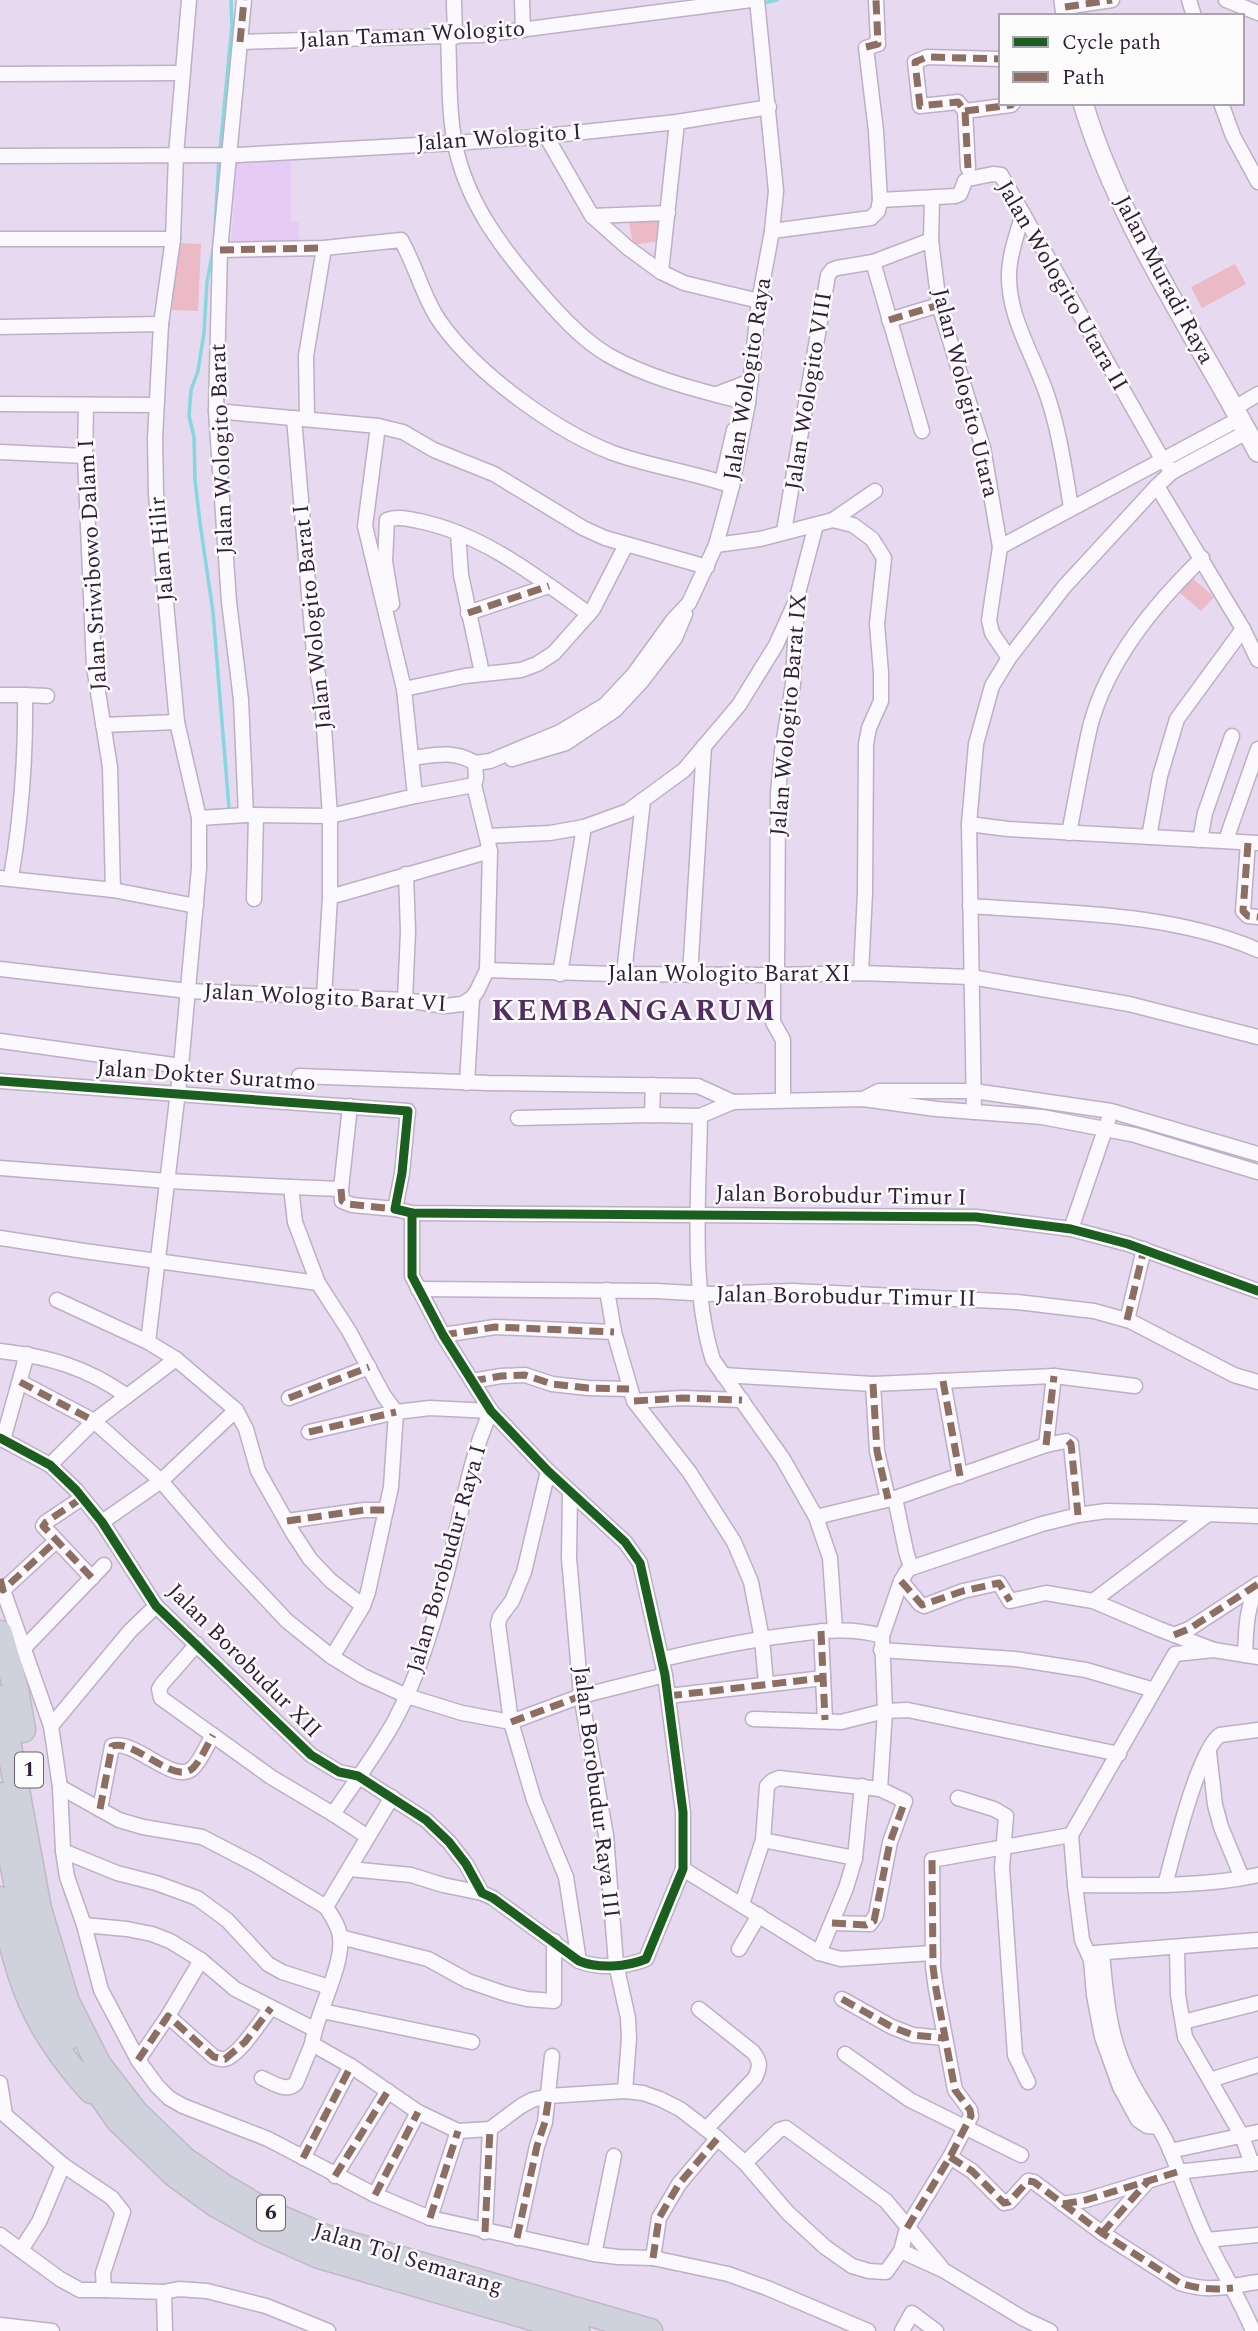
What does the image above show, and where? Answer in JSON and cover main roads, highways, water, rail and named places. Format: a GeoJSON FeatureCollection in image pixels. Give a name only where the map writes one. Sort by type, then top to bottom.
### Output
{"type":"FeatureCollection","features":[{"type":"Feature","properties":{"kind":"highway","name":"1"},"geometry":{"type":"LineString","coordinates":[[0,1633],[16,1689],[36,1823],[39,1909]]}},
{"type":"Feature","properties":{"kind":"highway","name":"Jalan Tol Semarang"},"geometry":{"type":"LineString","coordinates":[[0,1698],[39,1909],[67,2002],[99,2065],[136,2113],[185,2160],[267,2212],[325,2238],[650,2331]]}},
{"type":"Feature","properties":{"kind":"highway","name":"Jalan Tol Semarang"},"geometry":{"type":"LineString","coordinates":[[0,1795],[29,1944],[51,2007],[87,2074],[118,2120],[175,2175],[215,2204],[263,2231],[319,2256],[577,2331]]}},
{"type":"Feature","properties":{"kind":"highway"},"geometry":{"type":"LineString","coordinates":[[0,1899],[23,1983],[41,2024],[69,2066],[118,2120]]}},
{"type":"Feature","properties":{"kind":"waterway"},"geometry":{"type":"LineString","coordinates":[[220,150],[232,26],[231,0]]}},
{"type":"Feature","properties":{"kind":"waterway"},"geometry":{"type":"LineString","coordinates":[[763,3],[777,0]]}},
{"type":"Feature","properties":{"kind":"waterway"},"geometry":{"type":"LineString","coordinates":[[219,158],[214,246],[207,282],[204,333],[198,371],[191,390],[189,416],[194,437],[195,480],[213,612],[229,808]]}},
{"type":"Feature","properties":{"kind":"district","name":"KEMBANGARUM"},"geometry":{"type":"Point","coordinates":[634,1011]}}]}
